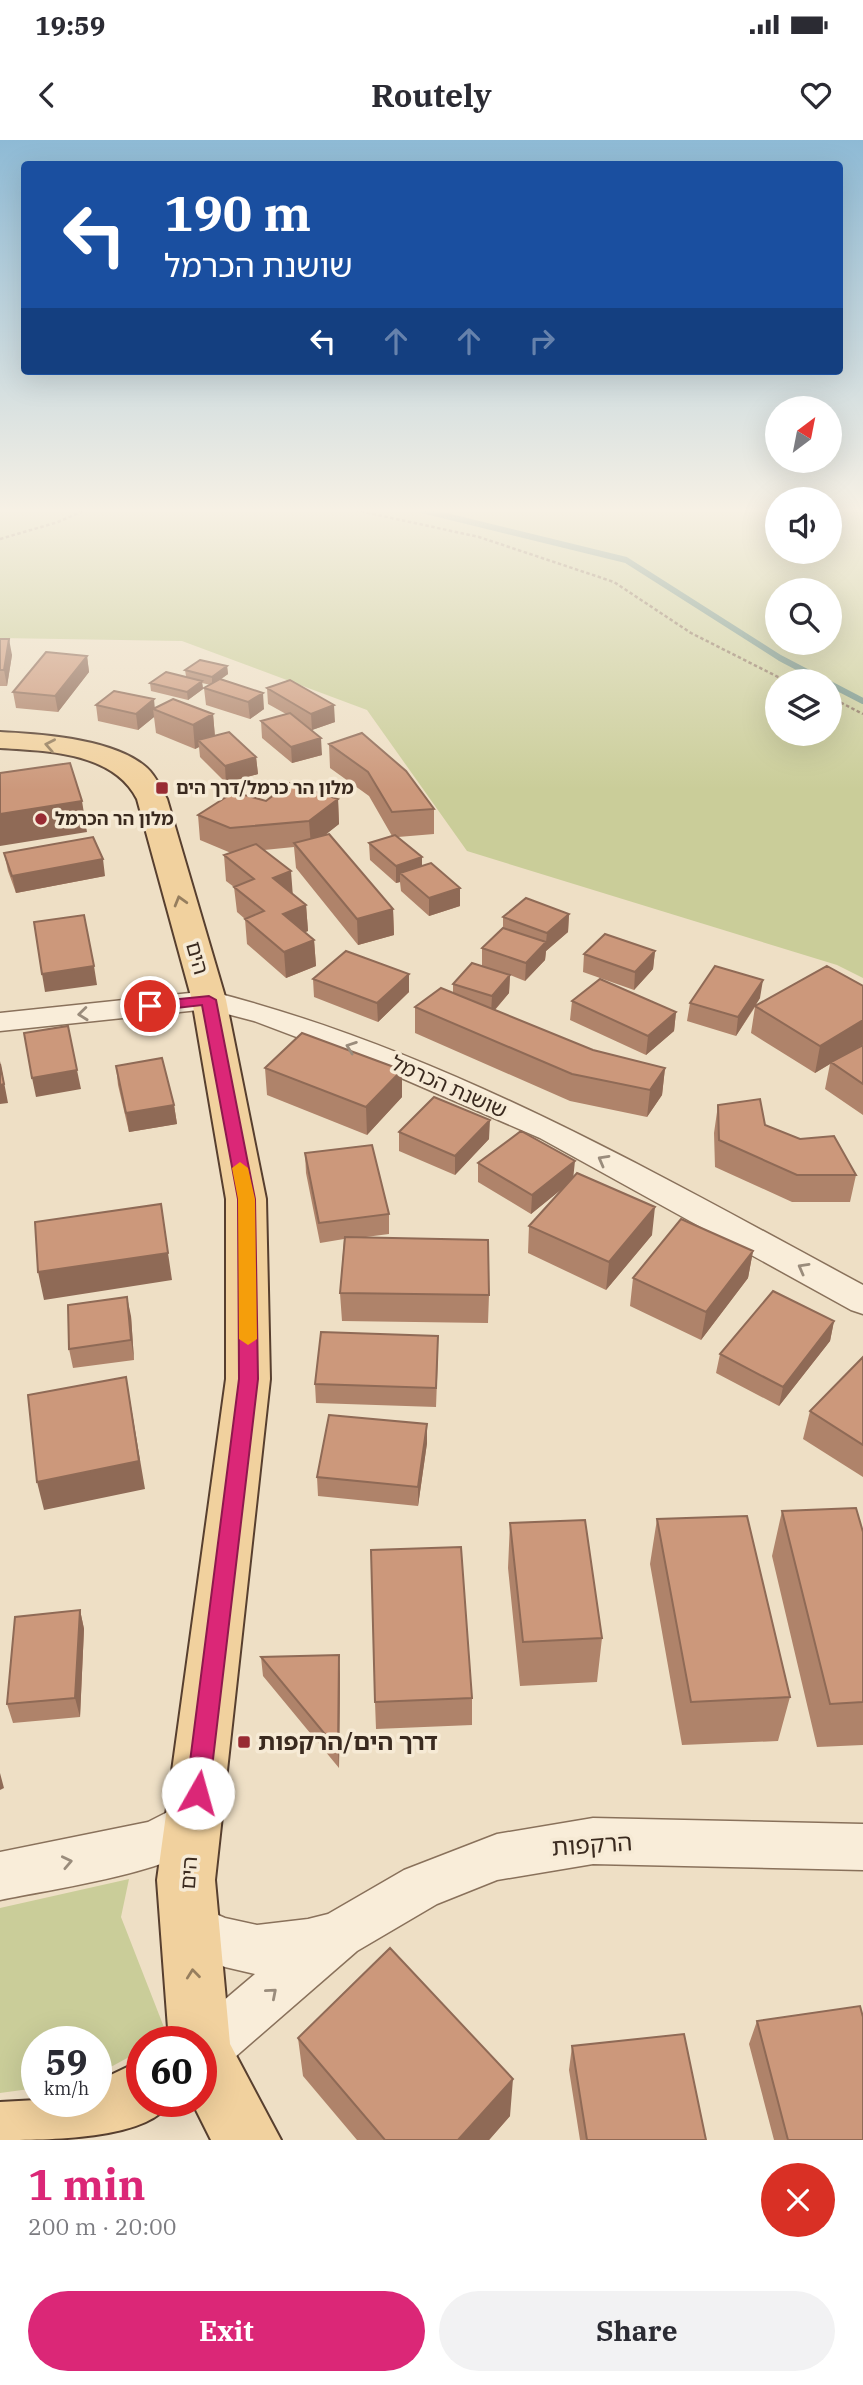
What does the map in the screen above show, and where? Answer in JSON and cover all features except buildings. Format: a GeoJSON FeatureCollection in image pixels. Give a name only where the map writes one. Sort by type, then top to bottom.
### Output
{"type":"FeatureCollection","features":[{"type":"Feature","properties":{"kind":"main road","name":"הים"},"geometry":{"type":"LineString","coordinates":[[0,740],[75,750],[116,762],[140,777],[152,799],[209,1000],[246,1199],[248,1379],[186,1880],[198,2026]]}},
{"type":"Feature","properties":{"kind":"main road"},"geometry":{"type":"LineString","coordinates":[[217,2083],[248,2140]]}},
{"type":"Feature","properties":{"kind":"main road"},"geometry":{"type":"LineString","coordinates":[[46,2136],[126,2101]]}},
{"type":"Feature","properties":{"kind":"street","name":"שושנת הכרמל"},"geometry":{"type":"LineString","coordinates":[[0,1022],[209,1000],[264,1015],[387,1059],[551,1131],[863,1301]]}},
{"type":"Feature","properties":{"kind":"street"},"geometry":{"type":"LineString","coordinates":[[0,1876],[148,1845],[173,1837],[195,1820]]}},
{"type":"Feature","properties":{"kind":"street","name":"הרקפות"},"geometry":{"type":"LineString","coordinates":[[217,2039],[340,1934],[421,1887],[497,1857],[549,1846],[593,1842],[681,1840],[863,1847]]}},
{"type":"Feature","properties":{"kind":"street","name":"הרקפות"},"geometry":{"type":"LineString","coordinates":[[188,1926],[224,1944],[262,1951],[296,1948],[340,1934]]}},
{"type":"Feature","properties":{"kind":"path"},"geometry":{"type":"LineString","coordinates":[[646,603],[691,633],[765,670]]}},
{"type":"Feature","properties":{"kind":"path"},"geometry":{"type":"LineString","coordinates":[[842,703],[863,714]]}},
{"type":"Feature","properties":{"kind":"green space"},"geometry":{"type":"Polygon","coordinates":[[[0,603],[765,603],[765,655],[842,655],[842,603],[863,603],[863,978],[837,965],[467,851],[367,710],[182,641],[0,638],[0,603]]]}},
{"type":"Feature","properties":{"kind":"green space"},"geometry":{"type":"Polygon","coordinates":[[[129,1879],[121,1917],[163,2026],[126,2026],[126,2059],[112,2066],[112,2026],[21,2026],[21,2090],[0,2093],[0,1908],[129,1879]]]}},
{"type":"Feature","properties":{"kind":"waterway"},"geometry":{"type":"LineString","coordinates":[[694,603],[801,669]]}},
{"type":"Feature","properties":{"kind":"waterway"},"geometry":{"type":"LineString","coordinates":[[842,690],[863,701]]}},
{"type":"Feature","properties":{"kind":"slow traffic"},"geometry":{"type":"LineString","coordinates":[[240,1168],[246,1199],[248,1339]]}},
{"type":"Feature","properties":{"kind":"place","name":"מלון הר כרמל/דרך הים"},"geometry":{"type":"Point","coordinates":[162,788]}},
{"type":"Feature","properties":{"kind":"place","name":"מלון הר הכרמל"},"geometry":{"type":"Point","coordinates":[41,819]}},
{"type":"Feature","properties":{"kind":"place","name":"דרך הים/הרקפות"},"geometry":{"type":"Point","coordinates":[244,1742]}},
{"type":"Feature","properties":{"kind":"route"},"geometry":{"type":"LineString","coordinates":[[150,1006],[209,1000],[246,1199],[248,1379],[198,1793]]}}]}
